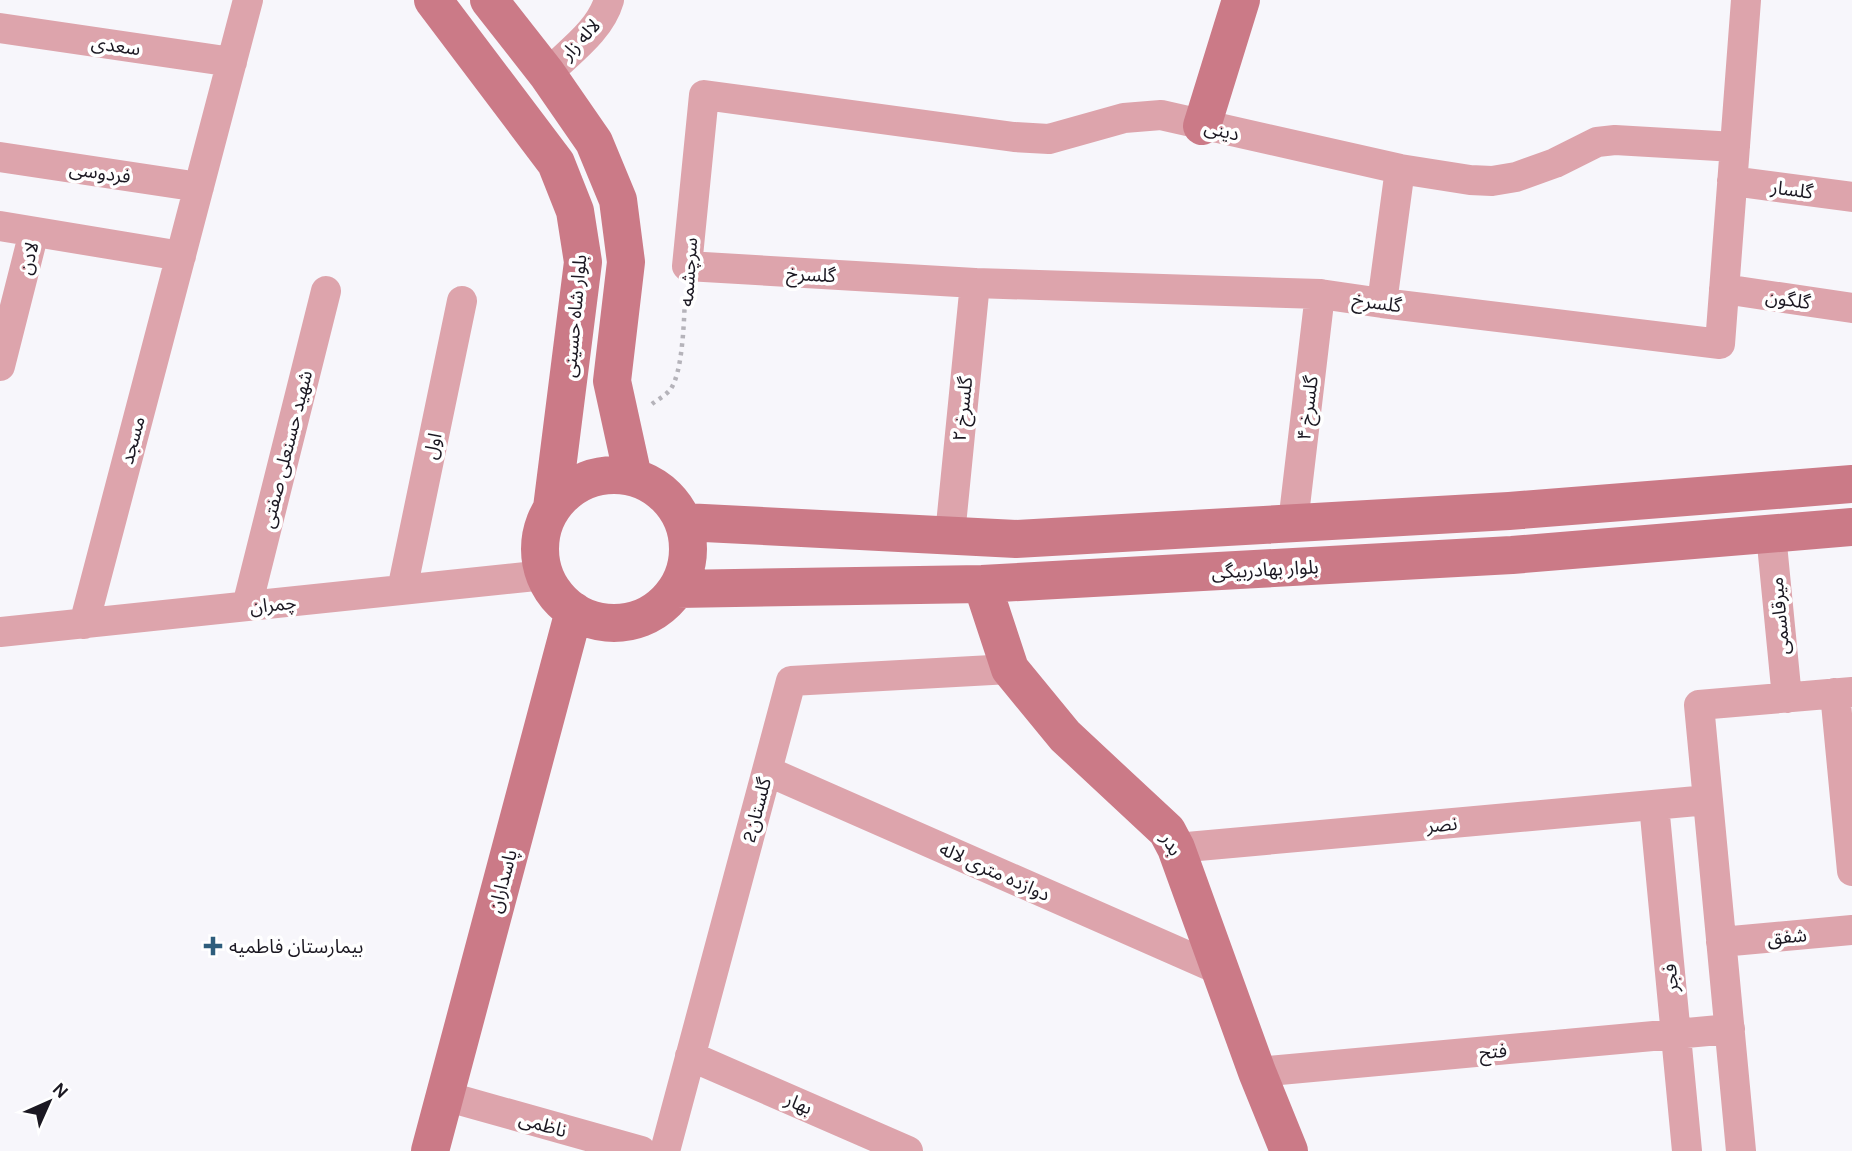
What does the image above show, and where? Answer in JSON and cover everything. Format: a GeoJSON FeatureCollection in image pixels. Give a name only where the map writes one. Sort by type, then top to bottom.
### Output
{"type":"FeatureCollection","features":[{"type":"Feature","properties":{"kind":"main road","name":"بلوار شاه حسینی"},"geometry":{"type":"LineString","coordinates":[[433,0],[556,163],[575,211],[583,262],[552,508]]}},
{"type":"Feature","properties":{"kind":"main road"},"geometry":{"type":"LineString","coordinates":[[489,0],[547,74],[594,142],[618,200],[626,262],[612,381],[633,477]]}},
{"type":"Feature","properties":{"kind":"main road"},"geometry":{"type":"LineString","coordinates":[[1202,125],[1241,0]]}},
{"type":"Feature","properties":{"kind":"main road"},"geometry":{"type":"LineString","coordinates":[[610,474],[633,477],[654,486],[672,502],[684,522],[689,544],[686,568],[677,589],[661,606],[641,618],[618,623],[595,620],[574,611],[557,595],[545,575],[540,552],[542,529],[552,508],[567,491],[587,480],[610,474]]}},
{"type":"Feature","properties":{"kind":"main road"},"geometry":{"type":"LineString","coordinates":[[684,522],[1016,539],[1508,511],[1852,484]]}},
{"type":"Feature","properties":{"kind":"main road","name":"بلوار بهادربیگی"},"geometry":{"type":"LineString","coordinates":[[677,589],[982,584],[1512,555],[1852,527]]}},
{"type":"Feature","properties":{"kind":"main road","name":"بدر"},"geometry":{"type":"LineString","coordinates":[[982,584],[1010,669],[1065,736],[1167,831],[1176,848],[1257,1072],[1289,1151]]}},
{"type":"Feature","properties":{"kind":"main road","name":"پاسداران"},"geometry":{"type":"LineString","coordinates":[[430,1151],[574,611]]}},
{"type":"Feature","properties":{"kind":"street","name":"مسجد"},"geometry":{"type":"LineString","coordinates":[[84,624],[248,0]]}},
{"type":"Feature","properties":{"kind":"street","name":"لاله زار"},"geometry":{"type":"LineString","coordinates":[[547,74],[592,31],[608,0]]}},
{"type":"Feature","properties":{"kind":"street","name":"گلسرخ"},"geometry":{"type":"LineString","coordinates":[[687,266],[975,283],[1320,293],[1720,344],[1746,0]]}},
{"type":"Feature","properties":{"kind":"street","name":"سعدی"},"geometry":{"type":"LineString","coordinates":[[0,28],[232,62]]}},
{"type":"Feature","properties":{"kind":"street","name":"دینی"},"geometry":{"type":"LineString","coordinates":[[704,95],[1014,137],[1049,139],[1124,118],[1161,116],[1400,169],[1470,180],[1492,181],[1516,177],[1555,163],[1597,142],[1615,140],[1735,147]]}},
{"type":"Feature","properties":{"kind":"street","name":"سرچشمه"},"geometry":{"type":"LineString","coordinates":[[687,266],[704,95]]}},
{"type":"Feature","properties":{"kind":"street","name":"فردوسی"},"geometry":{"type":"LineString","coordinates":[[0,157],[199,187]]}},
{"type":"Feature","properties":{"kind":"street"},"geometry":{"type":"LineString","coordinates":[[1382,303],[1400,169]]}},
{"type":"Feature","properties":{"kind":"street","name":"گلسار"},"geometry":{"type":"LineString","coordinates":[[1732,181],[1852,197]]}},
{"type":"Feature","properties":{"kind":"street"},"geometry":{"type":"LineString","coordinates":[[0,226],[181,256]]}},
{"type":"Feature","properties":{"kind":"street","name":"لادن"},"geometry":{"type":"LineString","coordinates":[[0,366],[34,232]]}},
{"type":"Feature","properties":{"kind":"street","name":"گلسرخ ۲"},"geometry":{"type":"LineString","coordinates":[[950,535],[975,283]]}},
{"type":"Feature","properties":{"kind":"street","name":"گلگون"},"geometry":{"type":"LineString","coordinates":[[1724,289],[1852,308]]}},
{"type":"Feature","properties":{"kind":"street","name":"شهید حسنعلی صفتی"},"geometry":{"type":"LineString","coordinates":[[247,606],[326,291]]}},
{"type":"Feature","properties":{"kind":"street","name":"گلسرخ ۴"},"geometry":{"type":"LineString","coordinates":[[1293,523],[1320,293]]}},
{"type":"Feature","properties":{"kind":"street","name":"اول"},"geometry":{"type":"LineString","coordinates":[[402,590],[462,301]]}},
{"type":"Feature","properties":{"kind":"street","name":"میرقاسمی"},"geometry":{"type":"LineString","coordinates":[[1771,534],[1787,698]]}},
{"type":"Feature","properties":{"kind":"street","name":"چمران"},"geometry":{"type":"LineString","coordinates":[[0,632],[545,575]]}},
{"type":"Feature","properties":{"kind":"street","name":"گلستان2"},"geometry":{"type":"LineString","coordinates":[[665,1151],[792,681],[1010,669]]}},
{"type":"Feature","properties":{"kind":"street"},"geometry":{"type":"LineString","coordinates":[[1741,1151],[1699,705],[1844,693],[1852,871]]}},
{"type":"Feature","properties":{"kind":"street","name":"دوازده متری لاله"},"geometry":{"type":"LineString","coordinates":[[767,771],[1222,971]]}},
{"type":"Feature","properties":{"kind":"street","name":"نصر"},"geometry":{"type":"LineString","coordinates":[[1176,848],[1708,800]]}},
{"type":"Feature","properties":{"kind":"street","name":"فجر"},"geometry":{"type":"LineString","coordinates":[[1654,805],[1687,1151]]}},
{"type":"Feature","properties":{"kind":"street","name":"شفق"},"geometry":{"type":"LineString","coordinates":[[1721,942],[1852,930]]}},
{"type":"Feature","properties":{"kind":"street","name":"فتح"},"geometry":{"type":"LineString","coordinates":[[1257,1072],[1730,1029]]}},
{"type":"Feature","properties":{"kind":"street","name":"بهار"},"geometry":{"type":"LineString","coordinates":[[690,1056],[908,1151]]}},
{"type":"Feature","properties":{"kind":"street","name":"ناظمی"},"geometry":{"type":"LineString","coordinates":[[445,1096],[641,1151]]}},
{"type":"Feature","properties":{"kind":"path","name":"سرچشمه"},"geometry":{"type":"LineString","coordinates":[[621,421],[647,408],[670,390],[684,328],[687,266]]}},
{"type":"Feature","properties":{"kind":"place","name":"بیمارستان فاطمیه"},"geometry":{"type":"Point","coordinates":[213,946]}}]}
